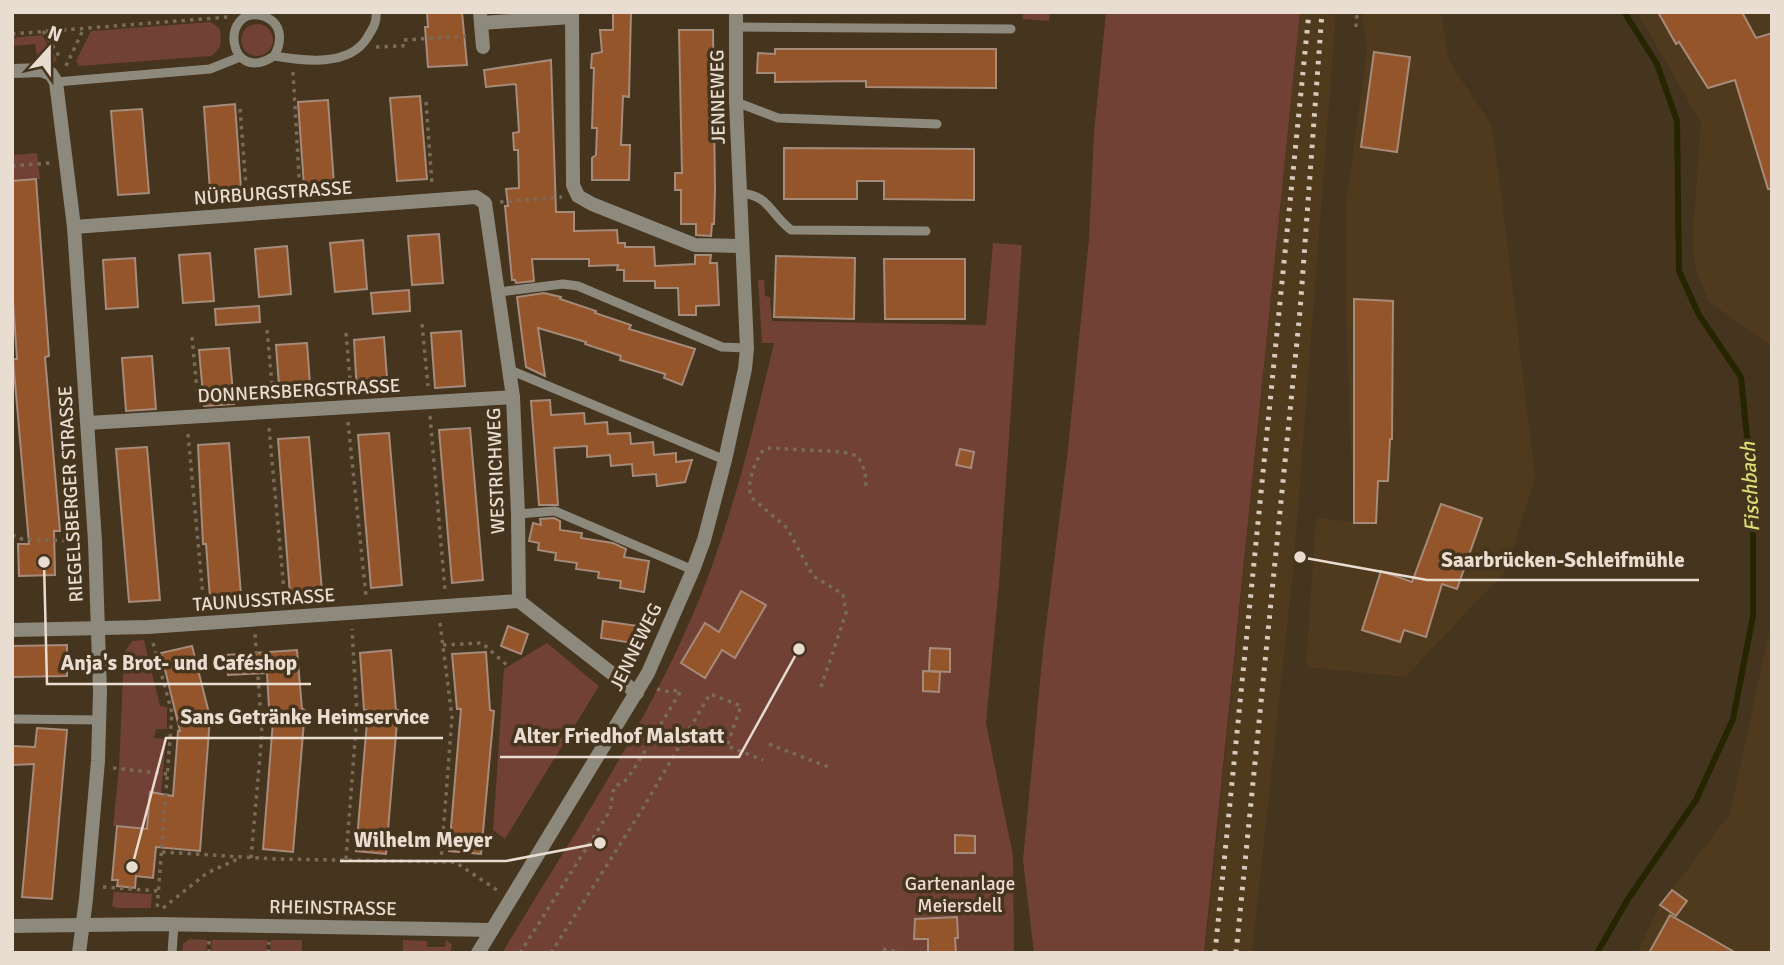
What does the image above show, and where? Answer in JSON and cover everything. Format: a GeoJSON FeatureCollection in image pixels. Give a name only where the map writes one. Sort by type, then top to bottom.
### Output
{"type":"FeatureCollection","features":[{"type":"Feature","properties":{"kind":"street"},"geometry":{"type":"LineString","coordinates":[[481,29],[572,15],[573,185],[578,196],[683,242],[711,247],[741,246]]}},
{"type":"Feature","properties":{"kind":"street","name":"JENNEWEG"},"geometry":{"type":"LineString","coordinates":[[478,953],[648,673],[694,570],[704,540],[725,460],[747,348],[739,193],[736,19]]}},
{"type":"Feature","properties":{"kind":"street"},"geometry":{"type":"LineString","coordinates":[[12,71],[41,70],[51,74],[56,82]]}},
{"type":"Feature","properties":{"kind":"street","name":"RIEGELSBERGER STRASSE"},"geometry":{"type":"LineString","coordinates":[[56,82],[74,228],[88,423],[95,541],[100,720],[86,899],[79,953]]}},
{"type":"Feature","properties":{"kind":"street","name":"NÜRBURGSTRASSE"},"geometry":{"type":"LineString","coordinates":[[74,228],[476,197]]}},
{"type":"Feature","properties":{"kind":"street","name":"WESTRICHWEG"},"geometry":{"type":"LineString","coordinates":[[476,197],[485,203],[513,397],[519,601]]}},
{"type":"Feature","properties":{"kind":"street","name":"DONNERSBERGSTRASSE"},"geometry":{"type":"LineString","coordinates":[[88,423],[513,397]]}},
{"type":"Feature","properties":{"kind":"street"},"geometry":{"type":"LineString","coordinates":[[519,601],[637,693]]}},
{"type":"Feature","properties":{"kind":"street","name":"TAUNUSSTRASSE"},"geometry":{"type":"LineString","coordinates":[[12,630],[206,624],[519,601]]}},
{"type":"Feature","properties":{"kind":"street","name":"RHEINSTRASSE"},"geometry":{"type":"LineString","coordinates":[[12,926],[174,924],[492,930]]}},
{"type":"Feature","properties":{"kind":"lane"},"geometry":{"type":"LineString","coordinates":[[274,56],[281,39],[279,30],[265,17],[247,17],[234,30],[234,49],[240,57],[257,63],[274,56],[320,60],[350,54],[361,48],[377,22],[376,12]]}},
{"type":"Feature","properties":{"kind":"lane"},"geometry":{"type":"LineString","coordinates":[[736,19],[1011,29]]}},
{"type":"Feature","properties":{"kind":"lane"},"geometry":{"type":"LineString","coordinates":[[56,82],[210,69],[240,57]]}},
{"type":"Feature","properties":{"kind":"lane"},"geometry":{"type":"LineString","coordinates":[[736,102],[778,118],[937,124]]}},
{"type":"Feature","properties":{"kind":"lane"},"geometry":{"type":"LineString","coordinates":[[739,193],[755,194],[767,203],[777,219],[791,230],[926,231]]}},
{"type":"Feature","properties":{"kind":"lane"},"geometry":{"type":"LineString","coordinates":[[499,292],[563,284],[578,286],[722,347],[747,348]]}},
{"type":"Feature","properties":{"kind":"lane"},"geometry":{"type":"LineString","coordinates":[[510,370],[725,460]]}},
{"type":"Feature","properties":{"kind":"lane"},"geometry":{"type":"LineString","coordinates":[[518,514],[555,511],[694,570]]}},
{"type":"Feature","properties":{"kind":"lane"},"geometry":{"type":"LineString","coordinates":[[12,719],[100,720]]}},
{"type":"Feature","properties":{"kind":"lane"},"geometry":{"type":"LineString","coordinates":[[172,953],[174,924]]}},
{"type":"Feature","properties":{"kind":"path"},"geometry":{"type":"LineString","coordinates":[[1356,27],[1357,12]]}},
{"type":"Feature","properties":{"kind":"path"},"geometry":{"type":"LineString","coordinates":[[12,34],[212,16],[247,17]]}},
{"type":"Feature","properties":{"kind":"path"},"geometry":{"type":"LineString","coordinates":[[66,66],[84,28]]}},
{"type":"Feature","properties":{"kind":"path"},"geometry":{"type":"LineString","coordinates":[[399,47],[403,47],[403,40],[481,29]]}},
{"type":"Feature","properties":{"kind":"path"},"geometry":{"type":"LineString","coordinates":[[43,32],[73,81]]}},
{"type":"Feature","properties":{"kind":"path"},"geometry":{"type":"LineString","coordinates":[[292,59],[302,210]]}},
{"type":"Feature","properties":{"kind":"path"},"geometry":{"type":"LineString","coordinates":[[426,102],[433,200]]}},
{"type":"Feature","properties":{"kind":"path"},"geometry":{"type":"LineString","coordinates":[[240,109],[249,214]]}},
{"type":"Feature","properties":{"kind":"path"},"geometry":{"type":"LineString","coordinates":[[12,166],[66,161]]}},
{"type":"Feature","properties":{"kind":"path"},"geometry":{"type":"LineString","coordinates":[[504,202],[539,199]]}},
{"type":"Feature","properties":{"kind":"path"},"geometry":{"type":"LineString","coordinates":[[422,324],[443,645],[452,717],[441,861]]}},
{"type":"Feature","properties":{"kind":"path"},"geometry":{"type":"LineString","coordinates":[[267,330],[287,617]]}},
{"type":"Feature","properties":{"kind":"path"},"geometry":{"type":"LineString","coordinates":[[346,333],[349,407],[368,612]]}},
{"type":"Feature","properties":{"kind":"path"},"geometry":{"type":"LineString","coordinates":[[192,337],[193,416],[206,624]]}},
{"type":"Feature","properties":{"kind":"path"},"geometry":{"type":"LineString","coordinates":[[821,687],[846,613],[843,594],[813,576],[787,528],[751,498],[749,486],[758,457],[763,450],[771,448],[843,452],[858,456],[865,471],[866,486]]}},
{"type":"Feature","properties":{"kind":"path"},"geometry":{"type":"LineString","coordinates":[[12,535],[22,538],[95,541]]}},
{"type":"Feature","properties":{"kind":"path"},"geometry":{"type":"LineString","coordinates":[[346,859],[357,714],[351,613]]}},
{"type":"Feature","properties":{"kind":"path"},"geometry":{"type":"LineString","coordinates":[[251,858],[262,734],[254,620]]}},
{"type":"Feature","properties":{"kind":"path"},"geometry":{"type":"LineString","coordinates":[[148,627],[172,713],[156,914],[206,873],[240,858]]}},
{"type":"Feature","properties":{"kind":"path"},"geometry":{"type":"LineString","coordinates":[[443,645],[482,643],[509,667]]}},
{"type":"Feature","properties":{"kind":"path"},"geometry":{"type":"LineString","coordinates":[[520,953],[610,811],[614,787],[625,780],[634,769],[682,689],[669,692],[658,690]]}},
{"type":"Feature","properties":{"kind":"path"},"geometry":{"type":"LineString","coordinates":[[551,953],[640,814],[710,694],[741,706],[727,746],[763,760]]}},
{"type":"Feature","properties":{"kind":"path"},"geometry":{"type":"LineString","coordinates":[[769,744],[831,768]]}},
{"type":"Feature","properties":{"kind":"path"},"geometry":{"type":"LineString","coordinates":[[119,768],[169,774]]}},
{"type":"Feature","properties":{"kind":"path"},"geometry":{"type":"LineString","coordinates":[[162,852],[240,858],[455,862],[489,885]]}},
{"type":"Feature","properties":{"kind":"path"},"geometry":{"type":"LineString","coordinates":[[103,887],[158,891]]}},
{"type":"Feature","properties":{"kind":"path"},"geometry":{"type":"LineString","coordinates":[[209,940],[209,953]]}},
{"type":"Feature","properties":{"kind":"path"},"geometry":{"type":"LineString","coordinates":[[268,953],[269,940]]}},
{"type":"Feature","properties":{"kind":"path"},"geometry":{"type":"LineString","coordinates":[[883,949],[904,953]]}},
{"type":"Feature","properties":{"kind":"shaded area"},"geometry":{"type":"Polygon","coordinates":[[[1300,12],[1336,12],[1294,561],[1252,953],[1205,953],[1300,12]]]}},
{"type":"Feature","properties":{"kind":"shaded area"},"geometry":{"type":"Polygon","coordinates":[[[1362,12],[1441,12],[1449,61],[1491,124],[1535,478],[1506,571],[1405,677],[1306,667],[1316,518],[1354,522],[1346,315],[1346,203],[1367,50],[1362,12]]]}},
{"type":"Feature","properties":{"kind":"shaded area"},"geometry":{"type":"Polygon","coordinates":[[[1637,12],[1772,12],[1772,401],[1769,344],[1709,302],[1695,267],[1693,235],[1701,123],[1637,12]]]}},
{"type":"Feature","properties":{"kind":"shaded area"},"geometry":{"type":"Polygon","coordinates":[[[1772,619],[1772,953],[1637,953],[1660,905],[1730,814],[1772,619]]]}},
{"type":"Feature","properties":{"kind":"green space"},"geometry":{"type":"Polygon","coordinates":[[[1022,12],[1050,12],[1049,21],[1023,19],[1022,12]]]}},
{"type":"Feature","properties":{"kind":"green space"},"geometry":{"type":"Polygon","coordinates":[[[1106,12],[1300,12],[1204,953],[1034,953],[1023,860],[1043,650],[1068,449],[1089,239],[1094,133],[1106,12]]]}},
{"type":"Feature","properties":{"kind":"green space"},"geometry":{"type":"Polygon","coordinates":[[[211,22],[220,29],[221,41],[218,50],[211,56],[79,66],[76,61],[91,31],[211,22]]]}},
{"type":"Feature","properties":{"kind":"green space"},"geometry":{"type":"Polygon","coordinates":[[[257,24],[268,29],[273,40],[268,51],[257,56],[246,51],[241,40],[246,29],[257,24]]]}},
{"type":"Feature","properties":{"kind":"green space"},"geometry":{"type":"Polygon","coordinates":[[[42,35],[57,60],[51,64],[37,56],[35,44],[12,46],[12,38],[42,35]]]}},
{"type":"Feature","properties":{"kind":"green space"},"geometry":{"type":"Polygon","coordinates":[[[37,153],[40,179],[12,181],[12,155],[37,153]]]}},
{"type":"Feature","properties":{"kind":"green space","name":"Gartenanlage Meiersdell"},"geometry":{"type":"Polygon","coordinates":[[[993,243],[1022,245],[999,584],[986,723],[1013,856],[1014,953],[502,953],[626,747],[671,662],[705,586],[738,483],[774,343],[762,343],[758,280],[764,280],[765,296],[770,297],[772,321],[986,325],[993,243]]]}},
{"type":"Feature","properties":{"kind":"green space"},"geometry":{"type":"Polygon","coordinates":[[[144,640],[160,706],[167,707],[167,729],[156,729],[154,738],[166,739],[161,794],[150,793],[158,831],[113,826],[119,768],[124,653],[132,641],[144,640]]]}},
{"type":"Feature","properties":{"kind":"green space"},"geometry":{"type":"Polygon","coordinates":[[[547,643],[599,686],[505,839],[493,830],[504,669],[547,643]]]}},
{"type":"Feature","properties":{"kind":"green space"},"geometry":{"type":"Polygon","coordinates":[[[114,892],[152,894],[151,908],[112,906],[114,892]]]}},
{"type":"Feature","properties":{"kind":"green space"},"geometry":{"type":"Polygon","coordinates":[[[190,939],[207,940],[206,953],[182,953],[183,944],[190,939]]]}},
{"type":"Feature","properties":{"kind":"green space"},"geometry":{"type":"Polygon","coordinates":[[[212,940],[267,940],[266,953],[211,953],[212,940]]]}},
{"type":"Feature","properties":{"kind":"green space"},"geometry":{"type":"Polygon","coordinates":[[[271,940],[302,940],[302,953],[270,953],[271,940]]]}},
{"type":"Feature","properties":{"kind":"green space"},"geometry":{"type":"Polygon","coordinates":[[[403,940],[427,941],[427,947],[445,947],[446,940],[452,945],[450,953],[403,953],[403,940]]]}},
{"type":"Feature","properties":{"kind":"building"},"geometry":{"type":"Polygon","coordinates":[[[427,12],[462,12],[467,65],[428,67],[425,27],[428,27],[427,12]]]}},
{"type":"Feature","properties":{"kind":"building"},"geometry":{"type":"Polygon","coordinates":[[[613,12],[631,12],[629,97],[623,96],[621,145],[630,145],[629,180],[592,180],[592,158],[596,155],[597,128],[592,128],[592,54],[602,52],[600,30],[613,30],[613,12]]]}},
{"type":"Feature","properties":{"kind":"building"},"geometry":{"type":"Polygon","coordinates":[[[1658,12],[1742,12],[1756,38],[1772,33],[1772,189],[1768,189],[1735,80],[1708,88],[1679,42],[1676,44],[1658,12]]]}},
{"type":"Feature","properties":{"kind":"building"},"geometry":{"type":"Polygon","coordinates":[[[679,30],[713,30],[715,190],[711,236],[696,235],[696,224],[681,224],[681,190],[675,190],[675,173],[682,173],[679,30]]]}},
{"type":"Feature","properties":{"kind":"building"},"geometry":{"type":"Polygon","coordinates":[[[775,49],[996,49],[996,88],[866,87],[866,81],[775,82],[775,73],[757,73],[758,53],[775,54],[775,49]]]}},
{"type":"Feature","properties":{"kind":"building"},"geometry":{"type":"Polygon","coordinates":[[[1374,52],[1410,57],[1397,152],[1361,147],[1374,52]]]}},
{"type":"Feature","properties":{"kind":"building"},"geometry":{"type":"Polygon","coordinates":[[[551,60],[556,212],[574,212],[574,231],[617,230],[618,243],[625,243],[625,247],[654,247],[655,266],[695,264],[695,255],[711,255],[710,263],[717,263],[719,305],[696,306],[696,315],[679,315],[678,288],[655,288],[655,281],[624,281],[624,270],[617,270],[618,265],[589,266],[589,259],[532,259],[534,281],[516,283],[512,280],[505,206],[508,206],[506,189],[519,188],[518,150],[514,150],[513,133],[519,132],[516,85],[486,87],[484,70],[551,60]]]}},
{"type":"Feature","properties":{"kind":"building"},"geometry":{"type":"Polygon","coordinates":[[[420,96],[427,179],[397,181],[390,98],[420,96]]]}},
{"type":"Feature","properties":{"kind":"building"},"geometry":{"type":"Polygon","coordinates":[[[328,100],[334,184],[304,186],[298,102],[328,100]]]}},
{"type":"Feature","properties":{"kind":"building"},"geometry":{"type":"Polygon","coordinates":[[[235,104],[241,189],[210,191],[204,107],[235,104]]]}},
{"type":"Feature","properties":{"kind":"building"},"geometry":{"type":"Polygon","coordinates":[[[142,109],[149,193],[118,195],[111,111],[142,109]]]}},
{"type":"Feature","properties":{"kind":"building"},"geometry":{"type":"Polygon","coordinates":[[[784,148],[974,149],[974,200],[884,199],[884,181],[857,181],[857,199],[784,199],[784,148]]]}},
{"type":"Feature","properties":{"kind":"building"},"geometry":{"type":"Polygon","coordinates":[[[36,179],[49,356],[45,357],[60,531],[54,531],[55,575],[19,576],[18,544],[29,544],[13,359],[17,359],[12,286],[12,181],[36,179]]]}},
{"type":"Feature","properties":{"kind":"building"},"geometry":{"type":"Polygon","coordinates":[[[439,234],[443,283],[412,285],[408,236],[439,234]]]}},
{"type":"Feature","properties":{"kind":"building"},"geometry":{"type":"Polygon","coordinates":[[[363,240],[367,289],[335,292],[330,243],[363,240]]]}},
{"type":"Feature","properties":{"kind":"building"},"geometry":{"type":"Polygon","coordinates":[[[287,246],[291,294],[259,297],[255,249],[287,246]]]}},
{"type":"Feature","properties":{"kind":"building"},"geometry":{"type":"Polygon","coordinates":[[[210,253],[214,301],[183,303],[179,255],[210,253]]]}},
{"type":"Feature","properties":{"kind":"building"},"geometry":{"type":"Polygon","coordinates":[[[776,256],[855,258],[854,319],[774,317],[776,256]]]}},
{"type":"Feature","properties":{"kind":"building"},"geometry":{"type":"Polygon","coordinates":[[[135,258],[138,307],[106,309],[103,260],[135,258]]]}},
{"type":"Feature","properties":{"kind":"building"},"geometry":{"type":"Polygon","coordinates":[[[884,259],[965,259],[965,319],[885,319],[884,259]]]}},
{"type":"Feature","properties":{"kind":"building"},"geometry":{"type":"Polygon","coordinates":[[[409,290],[410,311],[373,314],[371,293],[409,290]]]}},
{"type":"Feature","properties":{"kind":"building"},"geometry":{"type":"Polygon","coordinates":[[[544,293],[561,297],[560,299],[631,325],[629,329],[695,349],[682,385],[664,378],[665,374],[620,360],[621,356],[585,344],[586,342],[538,328],[545,376],[526,367],[517,297],[544,293]]]}},
{"type":"Feature","properties":{"kind":"building"},"geometry":{"type":"Polygon","coordinates":[[[1354,299],[1393,301],[1392,439],[1388,481],[1378,481],[1376,523],[1354,523],[1354,299]]]}},
{"type":"Feature","properties":{"kind":"building"},"geometry":{"type":"Polygon","coordinates":[[[259,306],[260,322],[216,325],[215,309],[259,306]]]}},
{"type":"Feature","properties":{"kind":"building"},"geometry":{"type":"Polygon","coordinates":[[[461,331],[465,386],[435,388],[431,333],[461,331]]]}},
{"type":"Feature","properties":{"kind":"building"},"geometry":{"type":"Polygon","coordinates":[[[384,337],[388,392],[357,394],[354,340],[384,337]]]}},
{"type":"Feature","properties":{"kind":"building"},"geometry":{"type":"Polygon","coordinates":[[[307,343],[311,398],[280,400],[276,345],[307,343]]]}},
{"type":"Feature","properties":{"kind":"building"},"geometry":{"type":"Polygon","coordinates":[[[229,348],[234,404],[204,406],[199,350],[229,348]]]}},
{"type":"Feature","properties":{"kind":"building"},"geometry":{"type":"Polygon","coordinates":[[[152,356],[156,409],[126,411],[122,358],[152,356]]]}},
{"type":"Feature","properties":{"kind":"building"},"geometry":{"type":"Polygon","coordinates":[[[550,400],[551,415],[584,413],[585,424],[607,422],[608,434],[630,433],[631,444],[653,442],[654,455],[676,453],[676,462],[692,460],[685,482],[657,486],[656,474],[633,476],[632,464],[611,466],[610,455],[587,457],[587,446],[554,448],[558,505],[539,505],[531,401],[550,400]]]}},
{"type":"Feature","properties":{"kind":"building"},"geometry":{"type":"Polygon","coordinates":[[[470,428],[483,580],[452,583],[439,430],[470,428]]]}},
{"type":"Feature","properties":{"kind":"building"},"geometry":{"type":"Polygon","coordinates":[[[389,433],[402,585],[371,588],[358,435],[389,433]]]}},
{"type":"Feature","properties":{"kind":"building"},"geometry":{"type":"Polygon","coordinates":[[[309,437],[322,591],[290,594],[278,439],[309,437]]]}},
{"type":"Feature","properties":{"kind":"building"},"geometry":{"type":"Polygon","coordinates":[[[229,443],[241,595],[210,598],[206,544],[203,544],[198,445],[229,443]]]}},
{"type":"Feature","properties":{"kind":"building"},"geometry":{"type":"Polygon","coordinates":[[[147,447],[160,600],[129,602],[116,449],[147,447]]]}},
{"type":"Feature","properties":{"kind":"building"},"geometry":{"type":"Polygon","coordinates":[[[960,449],[974,452],[971,468],[956,465],[960,449]]]}},
{"type":"Feature","properties":{"kind":"building"},"geometry":{"type":"Polygon","coordinates":[[[1441,504],[1482,518],[1457,589],[1442,584],[1426,637],[1404,630],[1400,642],[1362,630],[1381,571],[1412,582],[1441,504]]]}},
{"type":"Feature","properties":{"kind":"building"},"geometry":{"type":"Polygon","coordinates":[[[554,518],[560,521],[560,530],[582,533],[581,538],[613,543],[626,549],[624,557],[649,561],[644,592],[620,588],[621,581],[598,578],[599,572],[576,569],[577,563],[555,560],[556,553],[538,550],[539,543],[529,541],[533,523],[541,525],[540,519],[554,518]]]}},
{"type":"Feature","properties":{"kind":"building"},"geometry":{"type":"Polygon","coordinates":[[[741,591],[766,605],[735,658],[722,650],[705,678],[681,663],[705,623],[719,632],[741,591]]]}},
{"type":"Feature","properties":{"kind":"building"},"geometry":{"type":"Polygon","coordinates":[[[603,621],[638,626],[632,643],[601,638],[603,621]]]}},
{"type":"Feature","properties":{"kind":"building"},"geometry":{"type":"Polygon","coordinates":[[[508,626],[528,634],[521,654],[501,646],[508,626]]]}},
{"type":"Feature","properties":{"kind":"building"},"geometry":{"type":"Polygon","coordinates":[[[67,645],[67,676],[12,677],[12,646],[67,645]]]}},
{"type":"Feature","properties":{"kind":"building"},"geometry":{"type":"Polygon","coordinates":[[[192,646],[210,717],[200,851],[156,847],[153,878],[136,876],[135,888],[117,886],[118,880],[112,880],[117,826],[147,829],[150,792],[173,796],[180,731],[161,653],[192,646]]]}},
{"type":"Feature","properties":{"kind":"building"},"geometry":{"type":"Polygon","coordinates":[[[930,648],[950,649],[950,672],[929,671],[930,648]]]}},
{"type":"Feature","properties":{"kind":"building"},"geometry":{"type":"Polygon","coordinates":[[[297,650],[302,709],[305,710],[293,852],[263,849],[274,708],[269,708],[267,673],[228,675],[226,655],[297,650]]]}},
{"type":"Feature","properties":{"kind":"building"},"geometry":{"type":"Polygon","coordinates":[[[391,650],[398,710],[386,854],[356,851],[368,710],[364,710],[360,653],[391,650]]]}},
{"type":"Feature","properties":{"kind":"building"},"geometry":{"type":"Polygon","coordinates":[[[486,652],[490,710],[494,711],[481,854],[449,851],[461,709],[457,709],[452,654],[486,652]]]}},
{"type":"Feature","properties":{"kind":"building"},"geometry":{"type":"Polygon","coordinates":[[[923,671],[940,672],[939,692],[923,691],[923,671]]]}},
{"type":"Feature","properties":{"kind":"building"},"geometry":{"type":"Polygon","coordinates":[[[37,728],[67,730],[52,899],[22,897],[34,764],[12,765],[12,746],[35,747],[37,728]]]}},
{"type":"Feature","properties":{"kind":"building"},"geometry":{"type":"Polygon","coordinates":[[[955,835],[975,836],[975,853],[955,853],[955,835]]]}},
{"type":"Feature","properties":{"kind":"building"},"geometry":{"type":"Polygon","coordinates":[[[1672,890],[1687,901],[1676,916],[1660,905],[1672,890]]]}},
{"type":"Feature","properties":{"kind":"building"},"geometry":{"type":"Polygon","coordinates":[[[1670,915],[1698,931],[1736,953],[1649,953],[1670,915]]]}},
{"type":"Feature","properties":{"kind":"building"},"geometry":{"type":"Polygon","coordinates":[[[957,917],[956,953],[928,953],[928,939],[914,939],[915,919],[957,917]]]}},
{"type":"Feature","properties":{"kind":"waterway","name":"Fischbach"},"geometry":{"type":"LineString","coordinates":[[1597,953],[1628,899],[1696,800],[1733,719],[1753,616],[1753,497],[1741,377],[1699,315],[1679,271],[1677,121],[1657,64],[1624,12]]}},
{"type":"Feature","properties":{"kind":"railway"},"geometry":{"type":"LineString","coordinates":[[1215,953],[1309,12]]}},
{"type":"Feature","properties":{"kind":"railway"},"geometry":{"type":"LineString","coordinates":[[1236,953],[1300,311],[1322,12]]}},
{"type":"Feature","properties":{"kind":"place","name":"Saarbrücken-Schleifmühle"},"geometry":{"type":"Point","coordinates":[1300,557]}},
{"type":"Feature","properties":{"kind":"place","name":"Anja's Brot- und Caféshop"},"geometry":{"type":"Point","coordinates":[44,562]}},
{"type":"Feature","properties":{"kind":"place","name":"Alter Friedhof Malstatt"},"geometry":{"type":"Point","coordinates":[799,649]}},
{"type":"Feature","properties":{"kind":"place","name":"Wilhelm Meyer"},"geometry":{"type":"Point","coordinates":[600,843]}},
{"type":"Feature","properties":{"kind":"place","name":"Sans Getränke Heimservice"},"geometry":{"type":"Point","coordinates":[132,867]}}]}
